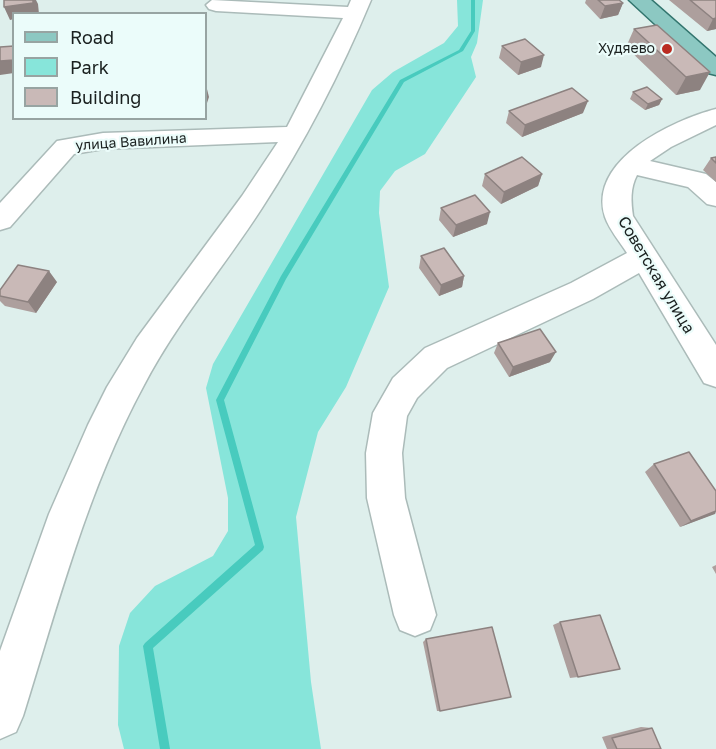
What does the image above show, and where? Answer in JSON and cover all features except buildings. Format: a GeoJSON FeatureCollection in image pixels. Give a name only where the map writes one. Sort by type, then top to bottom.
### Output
{"type":"FeatureCollection","features":[{"type":"Feature","properties":{"kind":"main road"},"geometry":{"type":"LineString","coordinates":[[639,0],[716,68]]}},
{"type":"Feature","properties":{"kind":"street"},"geometry":{"type":"LineString","coordinates":[[0,716],[70,509],[120,397],[177,305],[253,202],[295,134],[358,6],[216,5]]}},
{"type":"Feature","properties":{"kind":"street","name":"Советская улица"},"geometry":{"type":"LineString","coordinates":[[716,116],[638,156],[621,179],[617,195],[619,217],[716,373]]}},
{"type":"Feature","properties":{"kind":"street","name":"улица Вавилина"},"geometry":{"type":"LineString","coordinates":[[0,220],[66,147],[103,141],[295,134]]}},
{"type":"Feature","properties":{"kind":"street"},"geometry":{"type":"LineString","coordinates":[[631,165],[697,180],[716,197]]}},
{"type":"Feature","properties":{"kind":"street"},"geometry":{"type":"LineString","coordinates":[[415,615],[386,498],[384,453],[390,413],[405,388],[436,358],[582,291],[643,257]]}},
{"type":"Feature","properties":{"kind":"green space"},"geometry":{"type":"Polygon","coordinates":[[[457,0],[483,0],[477,43],[471,57],[476,77],[425,154],[395,171],[380,191],[379,213],[389,287],[346,387],[318,432],[296,517],[311,682],[321,749],[124,749],[118,725],[119,646],[130,613],[155,586],[213,556],[228,531],[228,498],[206,388],[213,364],[372,90],[393,72],[444,43],[458,26],[457,0]]]}},
{"type":"Feature","properties":{"kind":"waterway"},"geometry":{"type":"LineString","coordinates":[[165,749],[148,646],[260,547],[220,400],[283,278],[402,81],[461,51],[473,31],[473,0]]}},
{"type":"Feature","properties":{"kind":"place","name":"Худяево"},"geometry":{"type":"Point","coordinates":[667,49]}}]}
